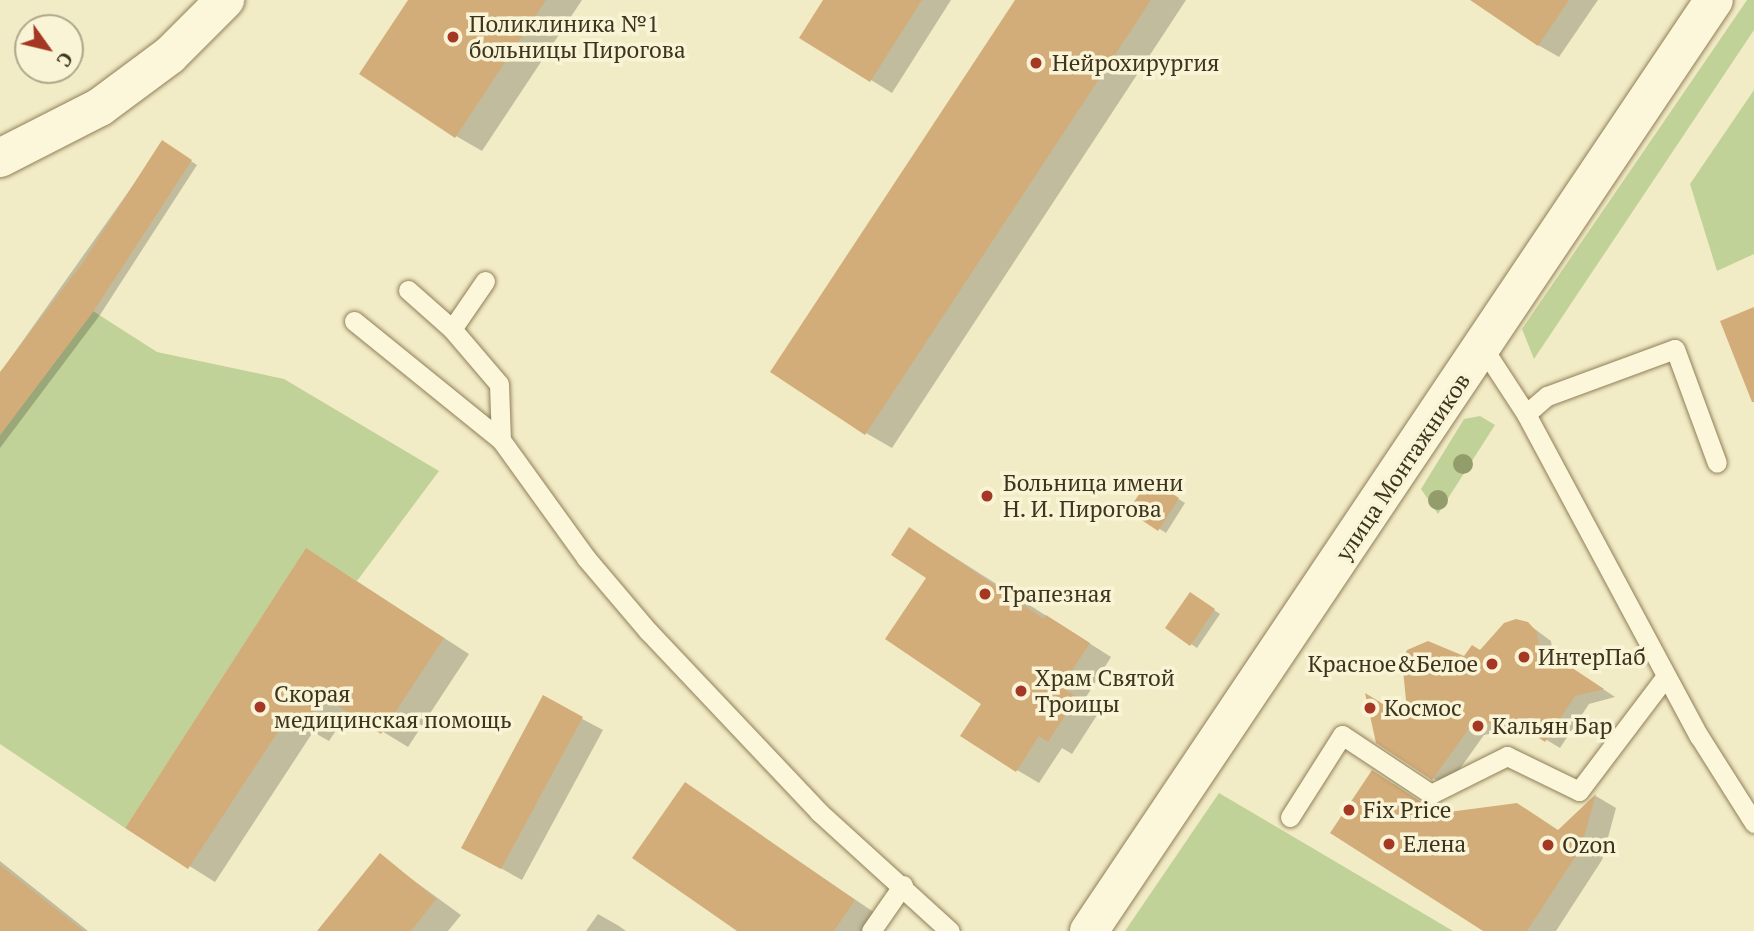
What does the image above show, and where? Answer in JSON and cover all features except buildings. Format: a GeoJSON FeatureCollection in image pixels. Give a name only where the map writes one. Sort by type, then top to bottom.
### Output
{"type":"FeatureCollection","features":[{"type":"Feature","properties":{"kind":"main road"},"geometry":{"type":"LineString","coordinates":[[0,158],[100,107],[170,55],[225,0]]}},
{"type":"Feature","properties":{"kind":"main road","name":"улица Монтажников"},"geometry":{"type":"LineString","coordinates":[[1089,931],[1483,348],[1714,0]]}},
{"type":"Feature","properties":{"kind":"lane"},"geometry":{"type":"LineString","coordinates":[[452,329],[485,281]]}},
{"type":"Feature","properties":{"kind":"lane"},"geometry":{"type":"LineString","coordinates":[[408,290],[452,329],[499,384],[501,440]]}},
{"type":"Feature","properties":{"kind":"lane"},"geometry":{"type":"LineString","coordinates":[[354,321],[501,440],[586,558],[648,631],[819,812],[903,885],[950,931]]}},
{"type":"Feature","properties":{"kind":"lane"},"geometry":{"type":"LineString","coordinates":[[1483,348],[1526,415],[1666,676],[1754,823]]}},
{"type":"Feature","properties":{"kind":"lane"},"geometry":{"type":"LineString","coordinates":[[1526,415],[1547,397],[1675,349],[1717,463]]}},
{"type":"Feature","properties":{"kind":"lane"},"geometry":{"type":"LineString","coordinates":[[1290,817],[1342,735],[1431,794],[1507,756],[1578,790],[1666,676]]}},
{"type":"Feature","properties":{"kind":"lane"},"geometry":{"type":"LineString","coordinates":[[871,931],[903,885]]}},
{"type":"Feature","properties":{"kind":"green space"},"geometry":{"type":"Polygon","coordinates":[[[1747,0],[1754,0],[1754,30],[1534,359],[1522,329],[1747,0]]]}},
{"type":"Feature","properties":{"kind":"green space"},"geometry":{"type":"Polygon","coordinates":[[[1754,90],[1754,254],[1717,271],[1690,184],[1754,90]]]}},
{"type":"Feature","properties":{"kind":"green space"},"geometry":{"type":"Polygon","coordinates":[[[93,311],[157,352],[284,379],[439,471],[357,581],[306,549],[125,828],[0,744],[0,435],[93,311]]]}},
{"type":"Feature","properties":{"kind":"green space"},"geometry":{"type":"Polygon","coordinates":[[[1480,416],[1495,425],[1438,514],[1421,489],[1464,419],[1480,416]]]}},
{"type":"Feature","properties":{"kind":"green space"},"geometry":{"type":"Polygon","coordinates":[[[1219,793],[1453,931],[1125,931],[1219,793]]]}},
{"type":"Feature","properties":{"kind":"place","name":"Поликлиника №1 больницы Пирогова"},"geometry":{"type":"Point","coordinates":[453,37]}},
{"type":"Feature","properties":{"kind":"place","name":"Нейрохирургия"},"geometry":{"type":"Point","coordinates":[1036,63]}},
{"type":"Feature","properties":{"kind":"place","name":"Больница имени Н. И. Пирогова"},"geometry":{"type":"Point","coordinates":[987,496]}},
{"type":"Feature","properties":{"kind":"place","name":"Трапезная"},"geometry":{"type":"Point","coordinates":[985,594]}},
{"type":"Feature","properties":{"kind":"place","name":"ИнтерПаб"},"geometry":{"type":"Point","coordinates":[1524,657]}},
{"type":"Feature","properties":{"kind":"place","name":"Красное&Белое"},"geometry":{"type":"Point","coordinates":[1492,664]}},
{"type":"Feature","properties":{"kind":"place","name":"Храм Святой Троицы"},"geometry":{"type":"Point","coordinates":[1021,691]}},
{"type":"Feature","properties":{"kind":"place","name":"Скорая медицинская помощь"},"geometry":{"type":"Point","coordinates":[260,707]}},
{"type":"Feature","properties":{"kind":"place","name":"Космос"},"geometry":{"type":"Point","coordinates":[1370,708]}},
{"type":"Feature","properties":{"kind":"place","name":"Кальян Бар"},"geometry":{"type":"Point","coordinates":[1478,726]}},
{"type":"Feature","properties":{"kind":"place","name":"Fix Price"},"geometry":{"type":"Point","coordinates":[1349,810]}},
{"type":"Feature","properties":{"kind":"place","name":"Елена"},"geometry":{"type":"Point","coordinates":[1389,844]}},
{"type":"Feature","properties":{"kind":"place","name":"Ozon"},"geometry":{"type":"Point","coordinates":[1548,845]}}]}
